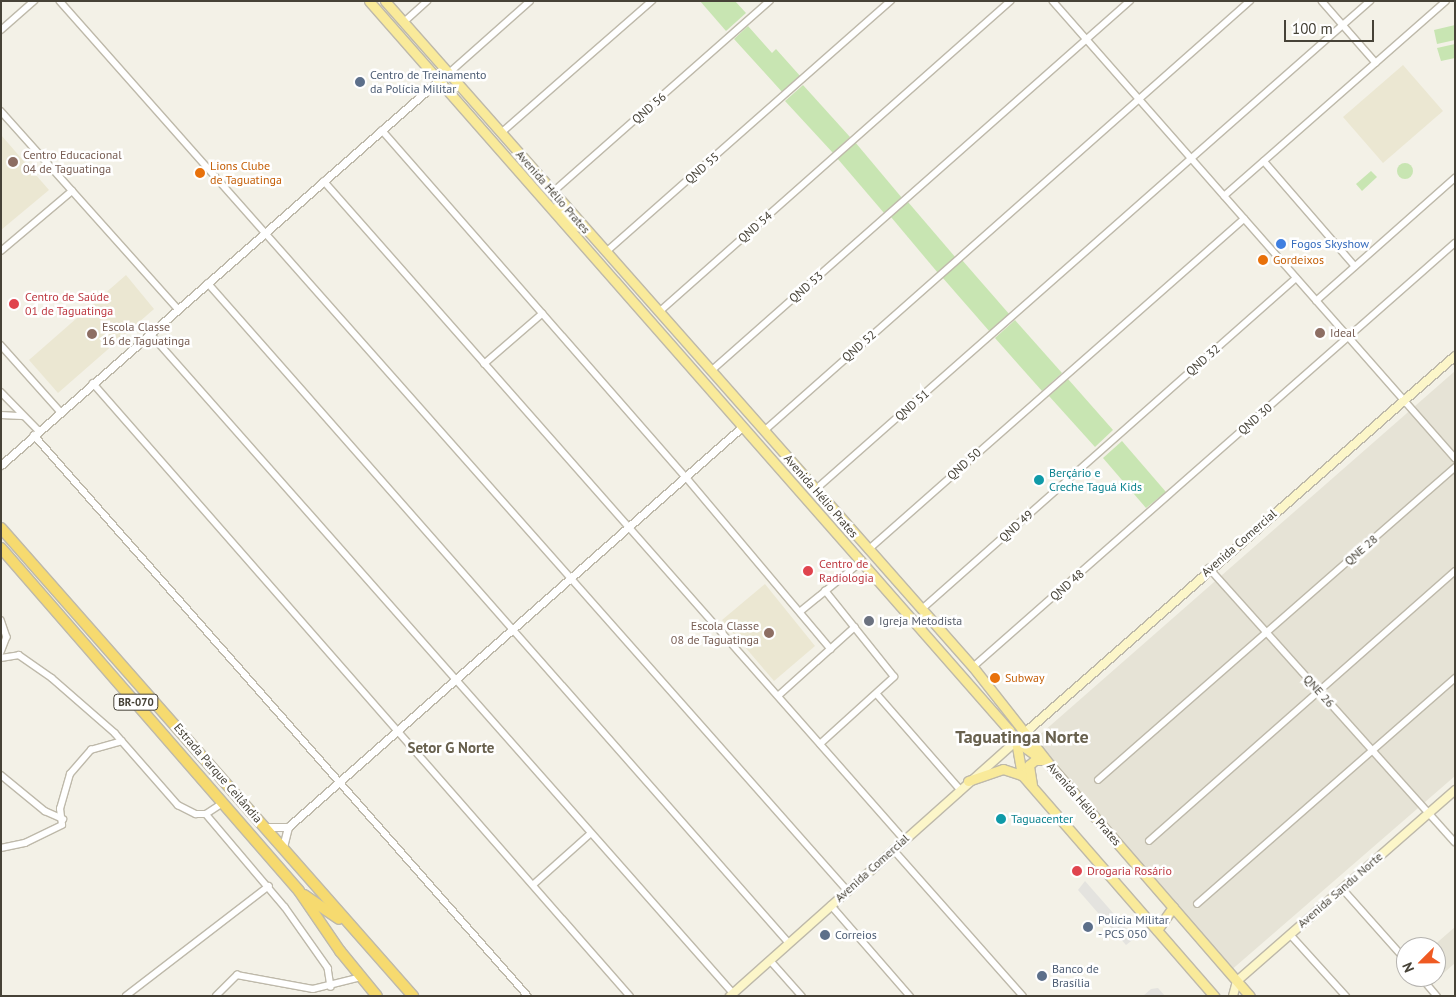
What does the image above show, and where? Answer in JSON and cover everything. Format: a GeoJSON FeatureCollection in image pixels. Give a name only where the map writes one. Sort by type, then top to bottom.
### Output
{"type":"FeatureCollection","features":[{"type":"Feature","properties":{"kind":"highway","name":"Estrada Parque Ceilândia"},"geometry":{"type":"LineString","coordinates":[[1,528],[413,996]]}},
{"type":"Feature","properties":{"kind":"highway","name":"Estrada Parque Ceilândia"},"geometry":{"type":"LineString","coordinates":[[1,548],[299,891],[377,996]]}},
{"type":"Feature","properties":{"kind":"highway"},"geometry":{"type":"LineString","coordinates":[[299,891],[352,928]]}},
{"type":"Feature","properties":{"kind":"main road","name":"Avenida Hélio Prates"},"geometry":{"type":"LineString","coordinates":[[369,1],[726,405],[1016,742],[1054,770]]}},
{"type":"Feature","properties":{"kind":"main road","name":"Avenida Hélio Prates"},"geometry":{"type":"LineString","coordinates":[[386,1],[583,227],[973,667],[1054,770],[1250,996]]}},
{"type":"Feature","properties":{"kind":"main road"},"geometry":{"type":"LineString","coordinates":[[540,196],[554,204],[574,225],[583,227]]}},
{"type":"Feature","properties":{"kind":"main road","name":"Avenida Comercial"},"geometry":{"type":"LineString","coordinates":[[1026,732],[1210,568],[1455,356]]}},
{"type":"Feature","properties":{"kind":"main road"},"geometry":{"type":"LineString","coordinates":[[726,405],[730,405],[755,431],[764,431]]}},
{"type":"Feature","properties":{"kind":"main road"},"geometry":{"type":"LineString","coordinates":[[862,561],[876,569],[889,585],[894,585],[896,580]]}},
{"type":"Feature","properties":{"kind":"main road"},"geometry":{"type":"LineString","coordinates":[[1016,742],[1022,775],[1214,996]]}},
{"type":"Feature","properties":{"kind":"main road","name":"Avenida Comercial"},"geometry":{"type":"LineString","coordinates":[[732,994],[960,789],[1016,742]]}},
{"type":"Feature","properties":{"kind":"main road"},"geometry":{"type":"LineString","coordinates":[[1032,787],[1029,765],[1042,760]]}},
{"type":"Feature","properties":{"kind":"main road"},"geometry":{"type":"LineString","coordinates":[[968,782],[1003,769],[1022,775]]}},
{"type":"Feature","properties":{"kind":"main road","name":"Avenida Sandu Norte"},"geometry":{"type":"LineString","coordinates":[[1237,981],[1455,790]]}},
{"type":"Feature","properties":{"kind":"main road"},"geometry":{"type":"LineString","coordinates":[[1157,930],[1173,907]]}},
{"type":"Feature","properties":{"kind":"main road"},"geometry":{"type":"LineString","coordinates":[[1233,996],[1237,981]]}},
{"type":"Feature","properties":{"kind":"street"},"geometry":{"type":"LineString","coordinates":[[1,30],[34,1]]}},
{"type":"Feature","properties":{"kind":"street"},"geometry":{"type":"LineString","coordinates":[[60,1],[847,890]]}},
{"type":"Feature","properties":{"kind":"street"},"geometry":{"type":"LineString","coordinates":[[404,22],[426,1]]}},
{"type":"Feature","properties":{"kind":"street"},"geometry":{"type":"LineString","coordinates":[[449,73],[530,1]]}},
{"type":"Feature","properties":{"kind":"street"},"geometry":{"type":"LineString","coordinates":[[501,133],[652,1]]}},
{"type":"Feature","properties":{"kind":"street","name":"QND 56"},"geometry":{"type":"LineString","coordinates":[[554,192],[770,1]]}},
{"type":"Feature","properties":{"kind":"street","name":"QND 55"},"geometry":{"type":"LineString","coordinates":[[606,252],[891,1]]}},
{"type":"Feature","properties":{"kind":"street","name":"QND 54"},"geometry":{"type":"LineString","coordinates":[[659,312],[1010,1]]}},
{"type":"Feature","properties":{"kind":"street"},"geometry":{"type":"LineString","coordinates":[[1053,1],[1404,400],[1453,457],[1455,462]]}},
{"type":"Feature","properties":{"kind":"street","name":"QND 53"},"geometry":{"type":"LineString","coordinates":[[711,370],[1130,1]]}},
{"type":"Feature","properties":{"kind":"street","name":"QND 52"},"geometry":{"type":"LineString","coordinates":[[764,431],[1250,1]]}},
{"type":"Feature","properties":{"kind":"street"},"geometry":{"type":"LineString","coordinates":[[1322,1],[1376,64]]}},
{"type":"Feature","properties":{"kind":"street","name":"QND 51"},"geometry":{"type":"LineString","coordinates":[[816,490],[1370,1]]}},
{"type":"Feature","properties":{"kind":"street"},"geometry":{"type":"LineString","coordinates":[[1224,196],[1446,1]]}},
{"type":"Feature","properties":{"kind":"street"},"geometry":{"type":"LineString","coordinates":[[1,465],[439,80]]}},
{"type":"Feature","properties":{"kind":"street"},"geometry":{"type":"LineString","coordinates":[[1,111],[178,309]]}},
{"type":"Feature","properties":{"kind":"street"},"geometry":{"type":"LineString","coordinates":[[382,130],[686,477],[832,649]]}},
{"type":"Feature","properties":{"kind":"street"},"geometry":{"type":"LineString","coordinates":[[1264,161],[1356,266]]}},
{"type":"Feature","properties":{"kind":"street"},"geometry":{"type":"LineString","coordinates":[[1316,301],[1455,178]]}},
{"type":"Feature","properties":{"kind":"street"},"geometry":{"type":"LineString","coordinates":[[324,181],[904,839]]}},
{"type":"Feature","properties":{"kind":"street"},"geometry":{"type":"LineString","coordinates":[[1,251],[72,191]]}},
{"type":"Feature","properties":{"kind":"street","name":"QND 50"},"geometry":{"type":"LineString","coordinates":[[868,550],[1244,219]]}},
{"type":"Feature","properties":{"kind":"street","name":"QND 30"},"geometry":{"type":"LineString","coordinates":[[1161,501],[1455,243]]}},
{"type":"Feature","properties":{"kind":"street","name":"QND 32"},"geometry":{"type":"LineString","coordinates":[[1110,442],[1296,278]]}},
{"type":"Feature","properties":{"kind":"street"},"geometry":{"type":"LineString","coordinates":[[208,283],[789,943]]}},
{"type":"Feature","properties":{"kind":"street"},"geometry":{"type":"LineString","coordinates":[[484,364],[542,314]]}},
{"type":"Feature","properties":{"kind":"street"},"geometry":{"type":"LineString","coordinates":[[150,333],[732,994]]}},
{"type":"Feature","properties":{"kind":"street"},"geometry":{"type":"LineString","coordinates":[[1,344],[61,412]]}},
{"type":"Feature","properties":{"kind":"street"},"geometry":{"type":"LineString","coordinates":[[93,384],[630,996]]}},
{"type":"Feature","properties":{"kind":"street"},"geometry":{"type":"LineString","coordinates":[[1,392],[196,619],[528,996]]}},
{"type":"Feature","properties":{"kind":"street"},"geometry":{"type":"LineString","coordinates":[[1,415],[22,416]]}},
{"type":"Feature","properties":{"kind":"street"},"geometry":{"type":"LineString","coordinates":[[283,847],[288,827],[743,426]]}},
{"type":"Feature","properties":{"kind":"street","name":"QND 49"},"geometry":{"type":"LineString","coordinates":[[922,609],[1110,442]]}},
{"type":"Feature","properties":{"kind":"street","name":"QNE 28"},"geometry":{"type":"LineString","coordinates":[[1098,780],[1455,467]]}},
{"type":"Feature","properties":{"kind":"street","name":"QND 48"},"geometry":{"type":"LineString","coordinates":[[973,667],[1161,501]]}},
{"type":"Feature","properties":{"kind":"street"},"geometry":{"type":"LineString","coordinates":[[800,611],[862,561]]}},
{"type":"Feature","properties":{"kind":"street","name":"QNE 26"},"geometry":{"type":"LineString","coordinates":[[1210,568],[1455,842]]}},
{"type":"Feature","properties":{"kind":"street"},"geometry":{"type":"LineString","coordinates":[[1149,841],[1455,571]]}},
{"type":"Feature","properties":{"kind":"street"},"geometry":{"type":"LineString","coordinates":[[820,744],[894,676],[825,591]]}},
{"type":"Feature","properties":{"kind":"street"},"geometry":{"type":"LineString","coordinates":[[1,620],[7,637],[1,652]]}},
{"type":"Feature","properties":{"kind":"street"},"geometry":{"type":"LineString","coordinates":[[778,696],[855,627]]}},
{"type":"Feature","properties":{"kind":"street"},"geometry":{"type":"LineString","coordinates":[[1,658],[13,654],[27,660],[122,741],[178,805],[196,814],[206,814],[223,803]]}},
{"type":"Feature","properties":{"kind":"street"},"geometry":{"type":"LineString","coordinates":[[1197,904],[1455,678]]}},
{"type":"Feature","properties":{"kind":"street"},"geometry":{"type":"LineString","coordinates":[[876,694],[960,789]]}},
{"type":"Feature","properties":{"kind":"street"},"geometry":{"type":"LineString","coordinates":[[1,848],[33,840],[62,825],[63,819],[60,809],[70,774],[91,750],[122,741]]}},
{"type":"Feature","properties":{"kind":"street"},"geometry":{"type":"LineString","coordinates":[[1,775],[45,811],[63,819]]}},
{"type":"Feature","properties":{"kind":"street"},"geometry":{"type":"LineString","coordinates":[[206,814],[269,886],[328,968],[331,987]]}},
{"type":"Feature","properties":{"kind":"street"},"geometry":{"type":"LineString","coordinates":[[266,827],[288,827]]}},
{"type":"Feature","properties":{"kind":"street"},"geometry":{"type":"LineString","coordinates":[[534,885],[590,834]]}},
{"type":"Feature","properties":{"kind":"street"},"geometry":{"type":"LineString","coordinates":[[893,849],[1023,996]]}},
{"type":"Feature","properties":{"kind":"street"},"geometry":{"type":"LineString","coordinates":[[126,996],[269,886]]}},
{"type":"Feature","properties":{"kind":"street"},"geometry":{"type":"LineString","coordinates":[[1342,888],[1396,949]]}},
{"type":"Feature","properties":{"kind":"street"},"geometry":{"type":"LineString","coordinates":[[831,905],[910,996]]}},
{"type":"Feature","properties":{"kind":"street"},"geometry":{"type":"LineString","coordinates":[[1290,934],[1346,996]]}},
{"type":"Feature","properties":{"kind":"street"},"geometry":{"type":"LineString","coordinates":[[770,960],[802,996]]}},
{"type":"Feature","properties":{"kind":"street"},"geometry":{"type":"LineString","coordinates":[[216,996],[230,979],[237,975],[312,989],[331,987],[362,977]]}},
{"type":"Feature","properties":{"kind":"shaded area"},"geometry":{"type":"Polygon","coordinates":[[[1403,65],[1443,111],[1383,163],[1343,117],[1403,65]]]}},
{"type":"Feature","properties":{"kind":"shaded area","name":"Centro Educacional 04 de Taguatinga"},"geometry":{"type":"Polygon","coordinates":[[[1,135],[49,190],[1,230],[1,135]]]}},
{"type":"Feature","properties":{"kind":"shaded area","name":"Escola Classe 16 de Taguatinga"},"geometry":{"type":"Polygon","coordinates":[[[126,275],[154,309],[58,393],[29,360],[126,275]]]}},
{"type":"Feature","properties":{"kind":"shaded area"},"geometry":{"type":"Polygon","coordinates":[[[1455,371],[1455,776],[1229,972],[1035,739],[1455,371]]]}},
{"type":"Feature","properties":{"kind":"shaded area","name":"Escola Classe 08 de Taguatinga"},"geometry":{"type":"Polygon","coordinates":[[[765,584],[815,646],[774,681],[722,620],[765,584]]]}},
{"type":"Feature","properties":{"kind":"shaded area"},"geometry":{"type":"Polygon","coordinates":[[[1085,881],[1135,938],[1126,945],[1078,890],[1085,881]]]}},
{"type":"Feature","properties":{"kind":"shaded area"},"geometry":{"type":"Polygon","coordinates":[[[1455,927],[1455,963],[1446,971],[1446,937],[1444,937],[1455,927]]]}},
{"type":"Feature","properties":{"kind":"shaded area"},"geometry":{"type":"Polygon","coordinates":[[[1158,988],[1165,996],[1143,996],[1151,989],[1158,988]]]}},
{"type":"Feature","properties":{"kind":"green space"},"geometry":{"type":"Polygon","coordinates":[[[700,1],[735,1],[746,13],[726,31],[700,1]]]}},
{"type":"Feature","properties":{"kind":"green space"},"geometry":{"type":"Polygon","coordinates":[[[1455,25],[1455,40],[1437,44],[1434,30],[1455,25]]]}},
{"type":"Feature","properties":{"kind":"green space"},"geometry":{"type":"Polygon","coordinates":[[[748,26],[772,53],[776,49],[801,77],[783,93],[734,39],[748,26]]]}},
{"type":"Feature","properties":{"kind":"green space"},"geometry":{"type":"Polygon","coordinates":[[[1455,44],[1455,58],[1441,61],[1437,48],[1455,44]]]}},
{"type":"Feature","properties":{"kind":"green space"},"geometry":{"type":"Polygon","coordinates":[[[803,85],[850,137],[833,153],[785,101],[803,85]]]}},
{"type":"Feature","properties":{"kind":"green space"},"geometry":{"type":"Polygon","coordinates":[[[855,142],[902,198],[884,213],[837,158],[855,142]]]}},
{"type":"Feature","properties":{"kind":"green space"},"geometry":{"type":"Polygon","coordinates":[[[1405,163],[1411,165],[1413,171],[1411,177],[1405,179],[1399,177],[1397,171],[1399,165],[1405,163]]]}},
{"type":"Feature","properties":{"kind":"green space"},"geometry":{"type":"Polygon","coordinates":[[[1371,171],[1377,177],[1362,191],[1356,184],[1371,171]]]}},
{"type":"Feature","properties":{"kind":"green space"},"geometry":{"type":"Polygon","coordinates":[[[908,202],[956,258],[938,273],[891,217],[908,202]]]}},
{"type":"Feature","properties":{"kind":"green space"},"geometry":{"type":"Polygon","coordinates":[[[962,260],[1010,315],[990,332],[942,277],[962,260]]]}},
{"type":"Feature","properties":{"kind":"green space"},"geometry":{"type":"Polygon","coordinates":[[[1015,320],[1062,373],[1042,391],[995,338],[1015,320]]]}},
{"type":"Feature","properties":{"kind":"green space"},"geometry":{"type":"Polygon","coordinates":[[[1068,379],[1113,430],[1095,447],[1049,396],[1068,379]]]}},
{"type":"Feature","properties":{"kind":"green space"},"geometry":{"type":"Polygon","coordinates":[[[1122,441],[1166,492],[1146,508],[1103,458],[1122,441]]]}},
{"type":"Feature","properties":{"kind":"place","name":"Centro de Treinamento da Polícia Militar"},"geometry":{"type":"Point","coordinates":[360,82]}},
{"type":"Feature","properties":{"kind":"place","name":"Centro Educacional 04 de Taguatinga"},"geometry":{"type":"Point","coordinates":[13,162]}},
{"type":"Feature","properties":{"kind":"place","name":"Lions Clube de Taguatinga"},"geometry":{"type":"Point","coordinates":[200,173]}},
{"type":"Feature","properties":{"kind":"place","name":"Fogos Skyshow"},"geometry":{"type":"Point","coordinates":[1281,244]}},
{"type":"Feature","properties":{"kind":"place","name":"Gordeixos"},"geometry":{"type":"Point","coordinates":[1263,260]}},
{"type":"Feature","properties":{"kind":"place","name":"Centro de Saúde 01 de Taguatinga"},"geometry":{"type":"Point","coordinates":[14,304]}},
{"type":"Feature","properties":{"kind":"place","name":"Ideal"},"geometry":{"type":"Point","coordinates":[1320,333]}},
{"type":"Feature","properties":{"kind":"place","name":"Escola Classe 16 de Taguatinga"},"geometry":{"type":"Point","coordinates":[92,334]}},
{"type":"Feature","properties":{"kind":"place","name":"Berçário e Creche Taguá Kids"},"geometry":{"type":"Point","coordinates":[1039,480]}},
{"type":"Feature","properties":{"kind":"place","name":"Centro de Radiologia"},"geometry":{"type":"Point","coordinates":[808,571]}},
{"type":"Feature","properties":{"kind":"place","name":"Igreja Metodista"},"geometry":{"type":"Point","coordinates":[869,621]}},
{"type":"Feature","properties":{"kind":"place","name":"Escola Classe 08 de Taguatinga"},"geometry":{"type":"Point","coordinates":[769,633]}},
{"type":"Feature","properties":{"kind":"place","name":"Subway"},"geometry":{"type":"Point","coordinates":[995,678]}},
{"type":"Feature","properties":{"kind":"place","name":"Taguacenter"},"geometry":{"type":"Point","coordinates":[1001,819]}},
{"type":"Feature","properties":{"kind":"place","name":"Drogaria Rosário"},"geometry":{"type":"Point","coordinates":[1077,871]}},
{"type":"Feature","properties":{"kind":"place","name":"Polícia Militar - PCS 050"},"geometry":{"type":"Point","coordinates":[1088,927]}},
{"type":"Feature","properties":{"kind":"place","name":"Correios"},"geometry":{"type":"Point","coordinates":[825,935]}},
{"type":"Feature","properties":{"kind":"place","name":"Banco de Brasília"},"geometry":{"type":"Point","coordinates":[1042,976]}},
{"type":"Feature","properties":{"kind":"district","name":"Taguatinga Norte"},"geometry":{"type":"Point","coordinates":[1022,737]}},
{"type":"Feature","properties":{"kind":"district","name":"Setor G Norte"},"geometry":{"type":"Point","coordinates":[451,748]}}]}
